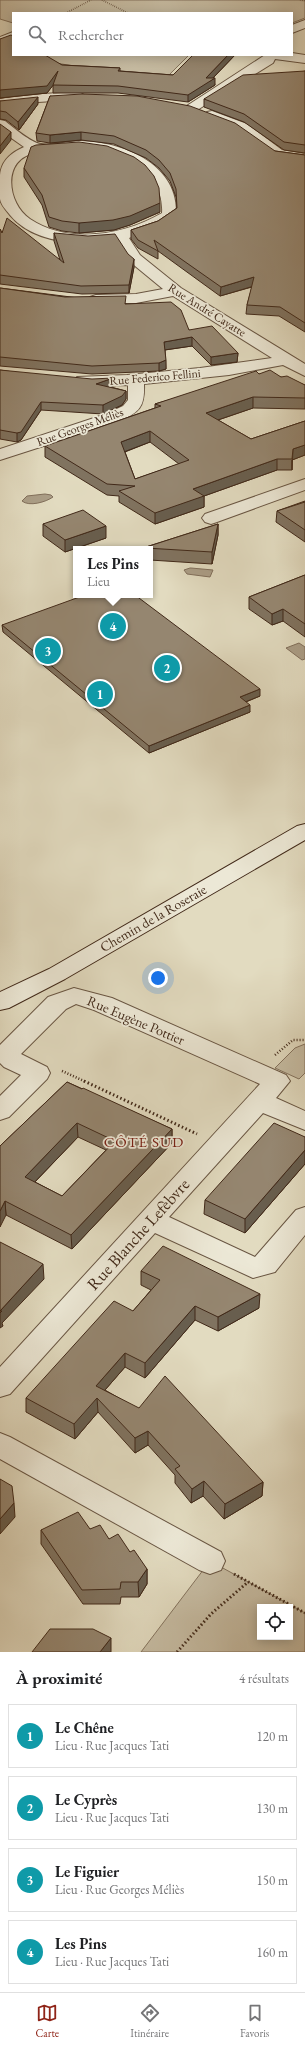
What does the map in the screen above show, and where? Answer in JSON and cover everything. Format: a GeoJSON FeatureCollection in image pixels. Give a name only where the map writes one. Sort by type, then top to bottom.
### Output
{"type":"FeatureCollection","features":[{"type":"Feature","properties":{"kind":"street"},"geometry":{"type":"LineString","coordinates":[[293,29],[305,24]]}},
{"type":"Feature","properties":{"kind":"street"},"geometry":{"type":"LineString","coordinates":[[0,41],[12,36]]}},
{"type":"Feature","properties":{"kind":"street"},"geometry":{"type":"LineString","coordinates":[[188,109],[268,60],[270,56]]}},
{"type":"Feature","properties":{"kind":"street"},"geometry":{"type":"LineString","coordinates":[[281,56],[305,60]]}},
{"type":"Feature","properties":{"kind":"street"},"geometry":{"type":"LineString","coordinates":[[0,102],[55,96],[90,96]]}},
{"type":"Feature","properties":{"kind":"street"},"geometry":{"type":"LineString","coordinates":[[174,106],[219,117],[242,127],[278,154],[305,158]]}},
{"type":"Feature","properties":{"kind":"street"},"geometry":{"type":"LineString","coordinates":[[0,124],[30,144],[114,149],[131,155],[147,166],[163,184],[170,203],[169,215],[142,231],[120,236],[90,238],[65,236],[41,230],[24,222],[5,199],[1,181],[6,166],[30,144]]}},
{"type":"Feature","properties":{"kind":"street","name":"Rue André Cayatte"},"geometry":{"type":"LineString","coordinates":[[120,236],[134,258],[175,291],[305,371]]}},
{"type":"Feature","properties":{"kind":"street"},"geometry":{"type":"LineString","coordinates":[[80,300],[129,300],[154,297],[175,291]]}},
{"type":"Feature","properties":{"kind":"street","name":"Rue Federico Fellini"},"geometry":{"type":"LineString","coordinates":[[70,379],[92,381],[136,380],[216,372],[265,365],[286,359]]}},
{"type":"Feature","properties":{"kind":"street","name":"Rue Georges Méliès"},"geometry":{"type":"LineString","coordinates":[[0,455],[112,418],[129,410],[136,400],[136,380]]}},
{"type":"Feature","properties":{"kind":"street"},"geometry":{"type":"LineString","coordinates":[[211,518],[305,484]]}},
{"type":"Feature","properties":{"kind":"street","name":"Chemin de la Roseraie"},"geometry":{"type":"LineString","coordinates":[[0,1002],[57,974],[305,831]]}},
{"type":"Feature","properties":{"kind":"street","name":"Rue Eugène Pottier"},"geometry":{"type":"LineString","coordinates":[[0,1111],[38,1073],[14,1061],[6,1054],[57,1003],[74,996],[103,1004],[266,1076]]}},
{"type":"Feature","properties":{"kind":"street","name":"Rue Blanche Lefèbvre"},"geometry":{"type":"LineString","coordinates":[[0,1386],[259,1101],[266,1076]]}},
{"type":"Feature","properties":{"kind":"street"},"geometry":{"type":"LineString","coordinates":[[259,1101],[305,1121]]}},
{"type":"Feature","properties":{"kind":"street"},"geometry":{"type":"LineString","coordinates":[[151,1220],[253,1268],[264,1265],[305,1217]]}},
{"type":"Feature","properties":{"kind":"street"},"geometry":{"type":"LineString","coordinates":[[0,1445],[210,1561]]}},
{"type":"Feature","properties":{"kind":"path"},"geometry":{"type":"LineString","coordinates":[[68,12],[91,0]]}},
{"type":"Feature","properties":{"kind":"path"},"geometry":{"type":"LineString","coordinates":[[102,0],[126,12]]}},
{"type":"Feature","properties":{"kind":"path"},"geometry":{"type":"LineString","coordinates":[[300,0],[305,1]]}},
{"type":"Feature","properties":{"kind":"path"},"geometry":{"type":"LineString","coordinates":[[266,1076],[293,1040],[305,1040]]}},
{"type":"Feature","properties":{"kind":"path"},"geometry":{"type":"LineString","coordinates":[[61,1070],[220,1144]]}},
{"type":"Feature","properties":{"kind":"path"},"geometry":{"type":"LineString","coordinates":[[210,1561],[305,1613]]}},
{"type":"Feature","properties":{"kind":"path"},"geometry":{"type":"LineString","coordinates":[[177,1652],[211,1614],[248,1582]]}},
{"type":"Feature","properties":{"kind":"shaded area"},"geometry":{"type":"Polygon","coordinates":[[[0,0],[305,0],[305,18],[293,23],[293,12],[12,12],[12,23],[0,19],[0,0]]]}},
{"type":"Feature","properties":{"kind":"shaded area"},"geometry":{"type":"Polygon","coordinates":[[[44,56],[188,56],[163,81],[56,63],[44,56]]]}},
{"type":"Feature","properties":{"kind":"shaded area"},"geometry":{"type":"Polygon","coordinates":[[[45,494],[53,497],[46,501],[33,504],[22,501],[27,496],[45,494]]]}},
{"type":"Feature","properties":{"kind":"shaded area"},"geometry":{"type":"Polygon","coordinates":[[[190,568],[213,570],[210,577],[187,574],[184,570],[190,568]]]}},
{"type":"Feature","properties":{"kind":"shaded area"},"geometry":{"type":"Polygon","coordinates":[[[299,643],[305,647],[305,659],[302,660],[286,648],[299,643]]]}},
{"type":"Feature","properties":{"kind":"shaded area"},"geometry":{"type":"Polygon","coordinates":[[[305,1044],[305,1073],[299,1079],[275,1068],[295,1048],[305,1044]]]}},
{"type":"Feature","properties":{"kind":"shaded area"},"geometry":{"type":"Polygon","coordinates":[[[210,1561],[289,1604],[257,1604],[257,1640],[293,1640],[293,1606],[305,1613],[305,1652],[141,1652],[210,1561]]]}},
{"type":"Feature","properties":{"kind":"building"},"geometry":{"type":"Polygon","coordinates":[[[12,36],[12,56],[47,56],[62,65],[120,68],[118,71],[173,75],[192,56],[227,56],[206,78],[215,78],[188,95],[118,86],[53,85],[58,71],[47,86],[0,90],[0,39],[12,36]]]}},
{"type":"Feature","properties":{"kind":"building"},"geometry":{"type":"Polygon","coordinates":[[[305,71],[305,145],[284,142],[244,114],[204,99],[243,75],[305,71]]]}},
{"type":"Feature","properties":{"kind":"building"},"geometry":{"type":"Polygon","coordinates":[[[82,94],[137,96],[190,106],[235,123],[275,151],[305,155],[305,323],[280,307],[247,305],[254,277],[221,287],[154,240],[158,251],[138,240],[131,230],[158,221],[177,208],[176,189],[170,173],[159,160],[146,150],[114,136],[81,132],[50,135],[36,133],[50,96],[82,94]]]}},
{"type":"Feature","properties":{"kind":"building"},"geometry":{"type":"Polygon","coordinates":[[[38,97],[18,122],[6,112],[0,111],[0,101],[38,97]]]}},
{"type":"Feature","properties":{"kind":"building"},"geometry":{"type":"Polygon","coordinates":[[[0,124],[11,132],[0,146],[0,124]]]}},
{"type":"Feature","properties":{"kind":"building"},"geometry":{"type":"Polygon","coordinates":[[[79,142],[107,146],[134,157],[145,165],[154,176],[159,188],[160,203],[130,216],[113,220],[79,223],[62,221],[49,217],[42,195],[24,168],[31,147],[36,145],[79,142]]]}},
{"type":"Feature","properties":{"kind":"building"},"geometry":{"type":"Polygon","coordinates":[[[7,218],[64,263],[54,233],[88,236],[115,234],[128,254],[134,259],[129,285],[81,286],[0,275],[0,229],[2,233],[7,218]]]}},
{"type":"Feature","properties":{"kind":"building"},"geometry":{"type":"Polygon","coordinates":[[[0,288],[65,297],[126,296],[125,304],[171,302],[181,310],[189,330],[212,326],[238,353],[211,357],[192,337],[164,342],[166,360],[159,363],[92,366],[0,357],[0,288]]]}},
{"type":"Feature","properties":{"kind":"building"},"geometry":{"type":"Polygon","coordinates":[[[0,370],[92,379],[113,378],[96,384],[126,391],[122,396],[103,405],[41,402],[21,432],[17,433],[0,430],[0,370]]]}},
{"type":"Feature","properties":{"kind":"building"},"geometry":{"type":"Polygon","coordinates":[[[270,370],[281,377],[287,376],[305,385],[305,398],[253,397],[206,413],[251,439],[305,421],[305,445],[293,449],[292,459],[277,459],[193,489],[204,496],[155,513],[119,491],[135,486],[107,484],[45,446],[161,406],[155,404],[256,371],[259,374],[270,370]],[[150,431],[121,442],[135,479],[189,460],[150,431]]]}},
{"type":"Feature","properties":{"kind":"building"},"geometry":{"type":"Polygon","coordinates":[[[305,502],[305,530],[277,511],[305,502]]]}},
{"type":"Feature","properties":{"kind":"building"},"geometry":{"type":"Polygon","coordinates":[[[83,510],[106,526],[65,540],[43,524],[83,510]]]}},
{"type":"Feature","properties":{"kind":"building"},"geometry":{"type":"Polygon","coordinates":[[[218,524],[212,552],[153,548],[153,546],[149,546],[218,524]]]}},
{"type":"Feature","properties":{"kind":"building"},"geometry":{"type":"Polygon","coordinates":[[[305,575],[305,624],[283,609],[272,614],[249,597],[305,575]]]}},
{"type":"Feature","properties":{"kind":"building"},"geometry":{"type":"Polygon","coordinates":[[[77,598],[139,598],[260,689],[240,697],[250,705],[149,746],[2,625],[77,598]]]}},
{"type":"Feature","properties":{"kind":"building"},"geometry":{"type":"Polygon","coordinates":[[[67,1082],[172,1129],[71,1235],[5,1201],[0,1211],[0,1146],[67,1082]],[[77,1123],[25,1177],[62,1196],[115,1141],[77,1123]]]}},
{"type":"Feature","properties":{"kind":"building"},"geometry":{"type":"Polygon","coordinates":[[[274,1123],[305,1137],[305,1150],[245,1219],[205,1200],[274,1123]]]}},
{"type":"Feature","properties":{"kind":"building"},"geometry":{"type":"Polygon","coordinates":[[[0,1242],[43,1264],[0,1311],[0,1242]]]}},
{"type":"Feature","properties":{"kind":"building"},"geometry":{"type":"Polygon","coordinates":[[[163,1246],[260,1294],[218,1317],[195,1306],[145,1363],[125,1353],[96,1386],[139,1408],[165,1376],[263,1482],[225,1504],[204,1481],[192,1489],[175,1469],[180,1466],[148,1431],[135,1438],[97,1398],[74,1424],[26,1398],[114,1301],[133,1311],[160,1280],[141,1271],[163,1246]]]}},
{"type":"Feature","properties":{"kind":"building"},"geometry":{"type":"Polygon","coordinates":[[[0,1479],[12,1486],[14,1503],[0,1519],[0,1479]]]}},
{"type":"Feature","properties":{"kind":"building"},"geometry":{"type":"Polygon","coordinates":[[[78,1512],[90,1529],[100,1525],[109,1539],[118,1534],[130,1552],[134,1550],[147,1569],[138,1582],[121,1582],[120,1589],[82,1590],[41,1530],[78,1512]]]}},
{"type":"Feature","properties":{"kind":"building"},"geometry":{"type":"Polygon","coordinates":[[[50,1629],[93,1629],[111,1638],[100,1652],[32,1652],[50,1629]]]}},
{"type":"Feature","properties":{"kind":"place","name":"Les Pins"},"geometry":{"type":"Point","coordinates":[113,626]}},
{"type":"Feature","properties":{"kind":"place","name":"Le Figuier"},"geometry":{"type":"Point","coordinates":[48,651]}},
{"type":"Feature","properties":{"kind":"place","name":"Le Cyprès"},"geometry":{"type":"Point","coordinates":[167,668]}},
{"type":"Feature","properties":{"kind":"place","name":"Le Chêne"},"geometry":{"type":"Point","coordinates":[100,694]}},
{"type":"Feature","properties":{"kind":"district","name":"CÔTÉ SUD"},"geometry":{"type":"Point","coordinates":[144,1142]}}]}
